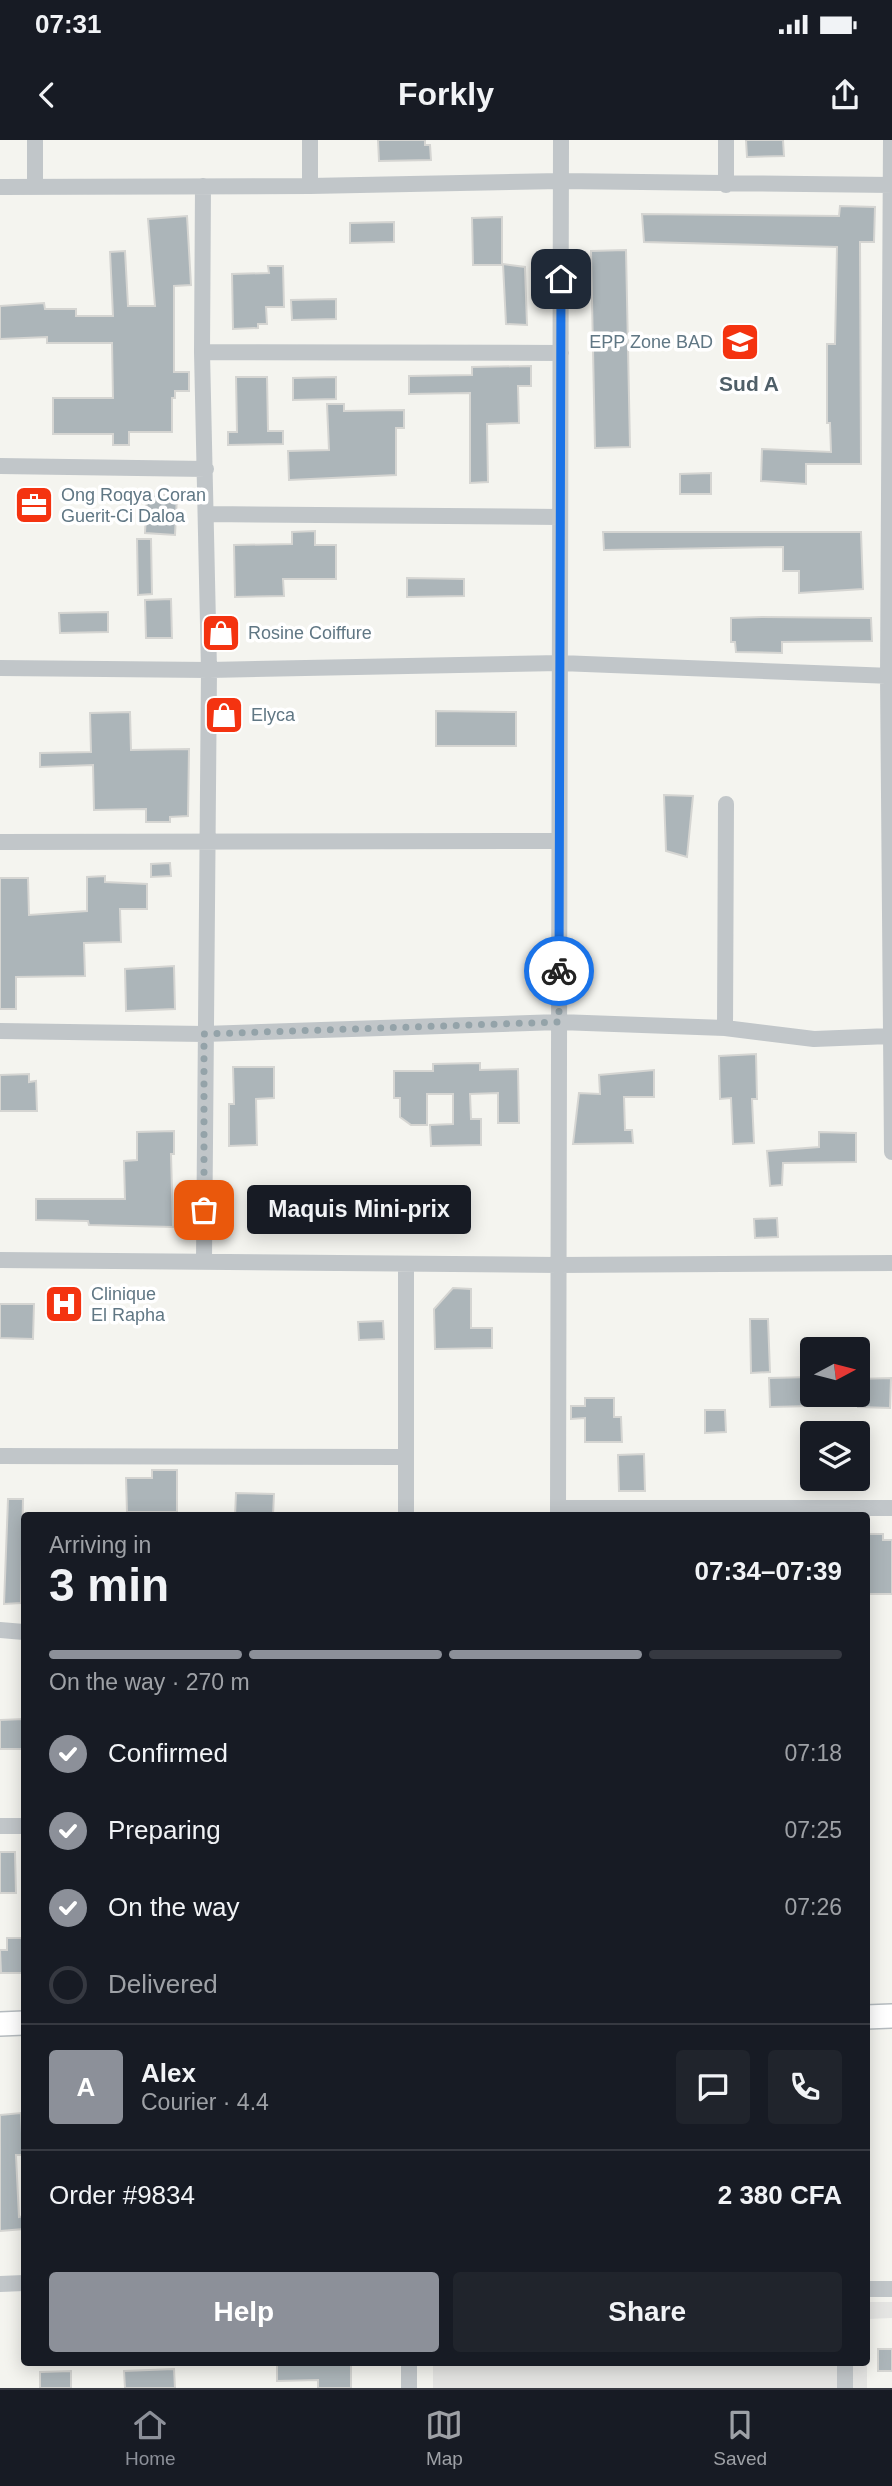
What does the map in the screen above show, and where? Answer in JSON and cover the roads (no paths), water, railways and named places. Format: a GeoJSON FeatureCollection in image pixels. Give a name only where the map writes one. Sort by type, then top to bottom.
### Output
{"type":"FeatureCollection","features":[{"type":"Feature","properties":{"kind":"street"},"geometry":{"type":"LineString","coordinates":[[35,140],[35,187]]}},
{"type":"Feature","properties":{"kind":"street"},"geometry":{"type":"LineString","coordinates":[[310,140],[310,186]]}},
{"type":"Feature","properties":{"kind":"street"},"geometry":{"type":"LineString","coordinates":[[561,140],[558,1512],[801,1512],[892,1508]]}},
{"type":"Feature","properties":{"kind":"street"},"geometry":{"type":"LineString","coordinates":[[726,140],[726,185]]}},
{"type":"Feature","properties":{"kind":"street"},"geometry":{"type":"LineString","coordinates":[[891,140],[892,1152]]}},
{"type":"Feature","properties":{"kind":"street"},"geometry":{"type":"LineString","coordinates":[[0,187],[310,186],[561,181],[891,185]]}},
{"type":"Feature","properties":{"kind":"street"},"geometry":{"type":"LineString","coordinates":[[203,187],[202,352],[209,670],[204,1260]]}},
{"type":"Feature","properties":{"kind":"street"},"geometry":{"type":"LineString","coordinates":[[202,352],[561,353]]}},
{"type":"Feature","properties":{"kind":"street"},"geometry":{"type":"LineString","coordinates":[[0,466],[206,469]]}},
{"type":"Feature","properties":{"kind":"street"},"geometry":{"type":"LineString","coordinates":[[207,514],[560,517]]}},
{"type":"Feature","properties":{"kind":"street"},"geometry":{"type":"LineString","coordinates":[[0,668],[209,670],[560,663],[890,676]]}},
{"type":"Feature","properties":{"kind":"street"},"geometry":{"type":"LineString","coordinates":[[725,1027],[726,804]]}},
{"type":"Feature","properties":{"kind":"street"},"geometry":{"type":"LineString","coordinates":[[0,842],[559,841]]}},
{"type":"Feature","properties":{"kind":"street"},"geometry":{"type":"LineString","coordinates":[[0,1031],[204,1034],[559,1022],[725,1027],[814,1039],[890,1036]]}},
{"type":"Feature","properties":{"kind":"street"},"geometry":{"type":"LineString","coordinates":[[0,1260],[204,1260],[406,1265],[892,1263]]}},
{"type":"Feature","properties":{"kind":"street"},"geometry":{"type":"LineString","coordinates":[[406,1265],[406,1512]]}},
{"type":"Feature","properties":{"kind":"street"},"geometry":{"type":"LineString","coordinates":[[0,1456],[406,1457]]}},
{"type":"Feature","properties":{"kind":"street"},"geometry":{"type":"LineString","coordinates":[[0,1630],[21,1632]]}},
{"type":"Feature","properties":{"kind":"street"},"geometry":{"type":"LineString","coordinates":[[0,1826],[21,1826]]}},
{"type":"Feature","properties":{"kind":"street"},"geometry":{"type":"LineString","coordinates":[[870,2017],[892,2016]]}},
{"type":"Feature","properties":{"kind":"street"},"geometry":{"type":"LineString","coordinates":[[0,2024],[21,2023]]}},
{"type":"Feature","properties":{"kind":"street"},"geometry":{"type":"LineString","coordinates":[[0,2284],[21,2283]]}},
{"type":"Feature","properties":{"kind":"street"},"geometry":{"type":"LineString","coordinates":[[870,2289],[892,2289]]}},
{"type":"Feature","properties":{"kind":"street"},"geometry":{"type":"LineString","coordinates":[[409,2366],[410,2388]]}},
{"type":"Feature","properties":{"kind":"street"},"geometry":{"type":"LineString","coordinates":[[845,2366],[845,2388]]}},
{"type":"Feature","properties":{"kind":"place","name":"EPP Zone BAD"},"geometry":{"type":"Point","coordinates":[740,342]}},
{"type":"Feature","properties":{"kind":"place","name":"Ong Roqya Coran Guerit-Ci Daloa"},"geometry":{"type":"Point","coordinates":[34,505]}},
{"type":"Feature","properties":{"kind":"place","name":"Rosine Coiffure"},"geometry":{"type":"Point","coordinates":[221,633]}},
{"type":"Feature","properties":{"kind":"place","name":"Elyca"},"geometry":{"type":"Point","coordinates":[224,715]}},
{"type":"Feature","properties":{"kind":"place","name":"Maquis Mini-prix"},"geometry":{"type":"Point","coordinates":[204,1210]}},
{"type":"Feature","properties":{"kind":"place","name":"Clinique El Rapha"},"geometry":{"type":"Point","coordinates":[64,1304]}},
{"type":"Feature","properties":{"kind":"district","name":"Sud A"},"geometry":{"type":"Point","coordinates":[749,383]}}]}
